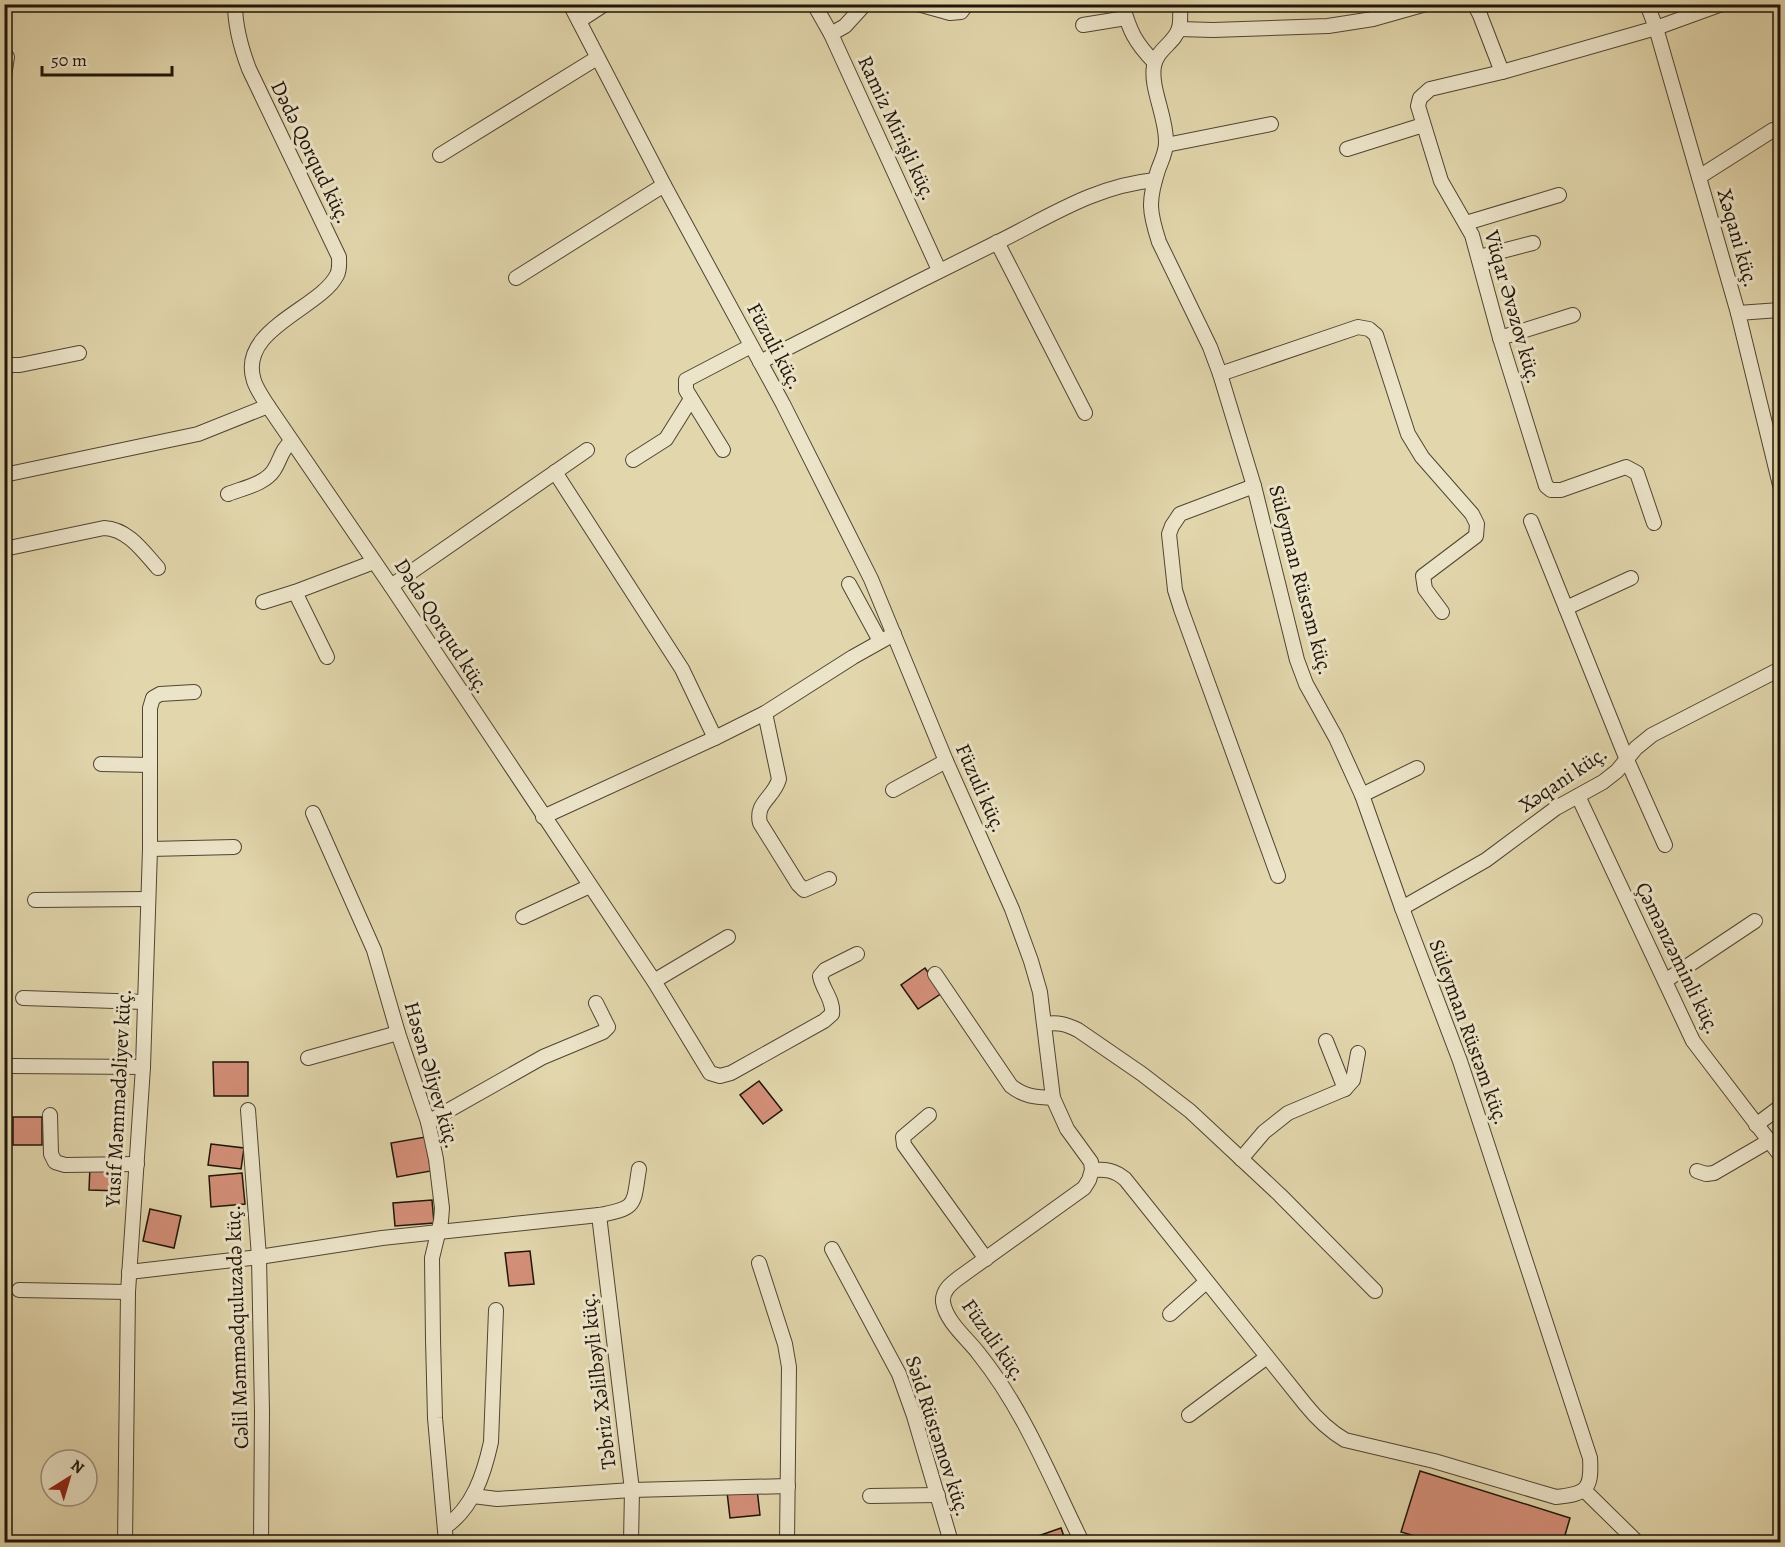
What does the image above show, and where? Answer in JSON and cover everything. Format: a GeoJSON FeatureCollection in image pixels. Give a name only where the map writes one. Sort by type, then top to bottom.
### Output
{"type":"FeatureCollection","features":[{"type":"Feature","properties":{"kind":"street","name":"Dədə Qorqud küç."},"geometry":{"type":"LineString","coordinates":[[235,4],[235,20],[240,45],[249,69],[339,257],[340,268],[331,285],[272,330],[262,341],[255,354],[252,368],[254,382],[291,442],[391,586],[654,981],[710,1073],[720,1076],[731,1072],[824,1021],[832,1014],[833,1006],[821,984],[820,976],[825,970],[856,954]]}},
{"type":"Feature","properties":{"kind":"street","name":"Füzuli küç."},"geometry":{"type":"LineString","coordinates":[[570,4],[664,185],[760,362],[871,579],[946,761],[1016,920],[1031,961],[1040,992],[1053,1098],[1063,1121],[1091,1162],[1092,1170],[1089,1180],[1073,1197],[949,1286],[944,1293],[943,1301],[946,1311],[1001,1383],[1082,1542]]}},
{"type":"Feature","properties":{"kind":"street"},"geometry":{"type":"LineString","coordinates":[[579,21],[605,4]]}},
{"type":"Feature","properties":{"kind":"street","name":"Ramiz Mirişli küç."},"geometry":{"type":"LineString","coordinates":[[814,4],[831,34],[939,270]]}},
{"type":"Feature","properties":{"kind":"street"},"geometry":{"type":"LineString","coordinates":[[831,34],[844,26],[865,4]]}},
{"type":"Feature","properties":{"kind":"street"},"geometry":{"type":"LineString","coordinates":[[918,4],[950,13],[961,12],[967,4]]}},
{"type":"Feature","properties":{"kind":"street"},"geometry":{"type":"LineString","coordinates":[[1122,4],[1137,44],[1154,62],[1162,48],[1179,29],[1180,4]]}},
{"type":"Feature","properties":{"kind":"street"},"geometry":{"type":"LineString","coordinates":[[1371,4],[1373,19]]}},
{"type":"Feature","properties":{"kind":"street"},"geometry":{"type":"LineString","coordinates":[[1179,29],[1328,26],[1373,19],[1426,4]]}},
{"type":"Feature","properties":{"kind":"street"},"geometry":{"type":"LineString","coordinates":[[1474,4],[1502,72]]}},
{"type":"Feature","properties":{"kind":"street","name":"Xəqani küç."},"geometry":{"type":"LineString","coordinates":[[1647,4],[1656,28],[1738,313],[1780,485]]}},
{"type":"Feature","properties":{"kind":"street","name":"Vüqar Əvəzov küç."},"geometry":{"type":"LineString","coordinates":[[1654,523],[1637,473],[1631,468],[1626,467],[1561,490],[1551,490],[1546,486],[1500,338],[1472,235],[1441,181],[1418,106],[1420,98],[1430,89],[1502,72],[1656,28],[1722,4]]}},
{"type":"Feature","properties":{"kind":"street"},"geometry":{"type":"LineString","coordinates":[[1083,25],[1126,18]]}},
{"type":"Feature","properties":{"kind":"street"},"geometry":{"type":"LineString","coordinates":[[4,76],[7,57]]}},
{"type":"Feature","properties":{"kind":"street"},"geometry":{"type":"LineString","coordinates":[[440,155],[597,58]]}},
{"type":"Feature","properties":{"kind":"street","name":"Süleyman Rüstəm küç."},"geometry":{"type":"LineString","coordinates":[[1154,62],[1153,75],[1162,112],[1166,145],[1150,199],[1153,224],[1159,242],[1210,347],[1220,374],[1254,486],[1297,660],[1306,684],[1336,738],[1362,795],[1460,1061],[1590,1458],[1591,1478],[1584,1490]]}},
{"type":"Feature","properties":{"kind":"street"},"geometry":{"type":"LineString","coordinates":[[1166,145],[1271,124]]}},
{"type":"Feature","properties":{"kind":"street"},"geometry":{"type":"LineString","coordinates":[[1347,149],[1424,125]]}},
{"type":"Feature","properties":{"kind":"street"},"geometry":{"type":"LineString","coordinates":[[1699,177],[1773,130]]}},
{"type":"Feature","properties":{"kind":"street"},"geometry":{"type":"LineString","coordinates":[[760,362],[1048,215],[1103,190],[1134,182],[1155,180]]}},
{"type":"Feature","properties":{"kind":"street"},"geometry":{"type":"LineString","coordinates":[[516,278],[664,185]]}},
{"type":"Feature","properties":{"kind":"street"},"geometry":{"type":"LineString","coordinates":[[1466,223],[1559,195]]}},
{"type":"Feature","properties":{"kind":"street"},"geometry":{"type":"LineString","coordinates":[[997,242],[1086,413]]}},
{"type":"Feature","properties":{"kind":"street"},"geometry":{"type":"LineString","coordinates":[[1479,257],[1533,243]]}},
{"type":"Feature","properties":{"kind":"street"},"geometry":{"type":"LineString","coordinates":[[1738,313],[1780,310]]}},
{"type":"Feature","properties":{"kind":"street"},"geometry":{"type":"LineString","coordinates":[[1500,338],[1573,315]]}},
{"type":"Feature","properties":{"kind":"street"},"geometry":{"type":"LineString","coordinates":[[1220,374],[1358,327],[1369,328],[1376,335],[1408,434],[1422,457],[1472,514],[1477,524],[1476,536],[1423,576],[1425,589],[1442,612]]}},
{"type":"Feature","properties":{"kind":"street"},"geometry":{"type":"LineString","coordinates":[[723,450],[686,390],[686,380],[751,346]]}},
{"type":"Feature","properties":{"kind":"street"},"geometry":{"type":"LineString","coordinates":[[4,365],[20,365],[79,353]]}},
{"type":"Feature","properties":{"kind":"street"},"geometry":{"type":"LineString","coordinates":[[633,460],[666,439],[691,399]]}},
{"type":"Feature","properties":{"kind":"street"},"geometry":{"type":"LineString","coordinates":[[4,475],[198,434],[268,405]]}},
{"type":"Feature","properties":{"kind":"street"},"geometry":{"type":"LineString","coordinates":[[228,494],[266,480],[276,467],[283,449],[291,442]]}},
{"type":"Feature","properties":{"kind":"street"},"geometry":{"type":"LineString","coordinates":[[391,586],[587,450]]}},
{"type":"Feature","properties":{"kind":"street"},"geometry":{"type":"LineString","coordinates":[[555,472],[682,669],[715,738]]}},
{"type":"Feature","properties":{"kind":"street"},"geometry":{"type":"LineString","coordinates":[[1254,486],[1180,514],[1169,534],[1175,590],[1181,609],[1278,876]]}},
{"type":"Feature","properties":{"kind":"street"},"geometry":{"type":"LineString","coordinates":[[1531,521],[1627,760],[1665,845]]}},
{"type":"Feature","properties":{"kind":"street"},"geometry":{"type":"LineString","coordinates":[[4,549],[104,528],[116,529],[139,546],[158,568]]}},
{"type":"Feature","properties":{"kind":"street"},"geometry":{"type":"LineString","coordinates":[[263,602],[374,562]]}},
{"type":"Feature","properties":{"kind":"street"},"geometry":{"type":"LineString","coordinates":[[1566,608],[1631,578]]}},
{"type":"Feature","properties":{"kind":"street"},"geometry":{"type":"LineString","coordinates":[[849,584],[880,641]]}},
{"type":"Feature","properties":{"kind":"street"},"geometry":{"type":"LineString","coordinates":[[295,592],[327,657]]}},
{"type":"Feature","properties":{"kind":"street"},"geometry":{"type":"LineString","coordinates":[[543,817],[765,713],[894,634]]}},
{"type":"Feature","properties":{"kind":"street","name":"Xəqani küç."},"geometry":{"type":"LineString","coordinates":[[1402,908],[1477,866],[1556,807],[1603,782],[1652,735],[1780,669]]}},
{"type":"Feature","properties":{"kind":"street","name":"Yusif Məmmədəliyev küç."},"geometry":{"type":"LineString","coordinates":[[125,1542],[128,1292],[143,1067],[150,849],[150,708],[153,698],[160,694],[195,692]]}},
{"type":"Feature","properties":{"kind":"street"},"geometry":{"type":"LineString","coordinates":[[765,713],[780,779],[777,789],[761,806],[758,814],[760,823],[804,890],[829,879]]}},
{"type":"Feature","properties":{"kind":"street"},"geometry":{"type":"LineString","coordinates":[[893,790],[946,761]]}},
{"type":"Feature","properties":{"kind":"street"},"geometry":{"type":"LineString","coordinates":[[101,764],[150,765]]}},
{"type":"Feature","properties":{"kind":"street"},"geometry":{"type":"LineString","coordinates":[[1362,795],[1417,768]]}},
{"type":"Feature","properties":{"kind":"street","name":"Çəmənzəminli küç."},"geometry":{"type":"LineString","coordinates":[[1578,796],[1693,1041],[1780,1155]]}},
{"type":"Feature","properties":{"kind":"street","name":"Həsən Əliyev küç."},"geometry":{"type":"LineString","coordinates":[[313,813],[374,950],[398,1033],[428,1122],[436,1159],[442,1208],[432,1258],[433,1362],[435,1418],[446,1542]]}},
{"type":"Feature","properties":{"kind":"street"},"geometry":{"type":"LineString","coordinates":[[150,849],[234,848]]}},
{"type":"Feature","properties":{"kind":"street"},"geometry":{"type":"LineString","coordinates":[[523,917],[590,886]]}},
{"type":"Feature","properties":{"kind":"street"},"geometry":{"type":"LineString","coordinates":[[35,900],[147,899]]}},
{"type":"Feature","properties":{"kind":"street"},"geometry":{"type":"LineString","coordinates":[[1665,981],[1755,921]]}},
{"type":"Feature","properties":{"kind":"street"},"geometry":{"type":"LineString","coordinates":[[654,981],[728,937]]}},
{"type":"Feature","properties":{"kind":"street"},"geometry":{"type":"LineString","coordinates":[[935,974],[1011,1086],[1030,1097],[1053,1098]]}},
{"type":"Feature","properties":{"kind":"street"},"geometry":{"type":"LineString","coordinates":[[23,998],[145,1002]]}},
{"type":"Feature","properties":{"kind":"street"},"geometry":{"type":"LineString","coordinates":[[428,1122],[543,1058],[603,1032],[608,1027],[596,1003]]}},
{"type":"Feature","properties":{"kind":"street"},"geometry":{"type":"LineString","coordinates":[[1045,1024],[1055,1022],[1067,1024],[1142,1074],[1190,1111],[1241,1158],[1375,1291]]}},
{"type":"Feature","properties":{"kind":"street"},"geometry":{"type":"LineString","coordinates":[[308,1058],[398,1033]]}},
{"type":"Feature","properties":{"kind":"street"},"geometry":{"type":"LineString","coordinates":[[1326,1041],[1345,1089]]}},
{"type":"Feature","properties":{"kind":"street"},"geometry":{"type":"LineString","coordinates":[[1241,1158],[1264,1132],[1288,1113],[1345,1089],[1353,1080],[1358,1053]]}},
{"type":"Feature","properties":{"kind":"street"},"geometry":{"type":"LineString","coordinates":[[12,1066],[143,1067]]}},
{"type":"Feature","properties":{"kind":"street"},"geometry":{"type":"LineString","coordinates":[[1756,1125],[1780,1107]]}},
{"type":"Feature","properties":{"kind":"street","name":"Cəlil Məmmədquluzadə küç."},"geometry":{"type":"LineString","coordinates":[[248,1110],[259,1257],[262,1412],[261,1542]]}},
{"type":"Feature","properties":{"kind":"street"},"geometry":{"type":"LineString","coordinates":[[50,1115],[51,1154],[55,1162],[65,1165],[137,1164]]}},
{"type":"Feature","properties":{"kind":"street"},"geometry":{"type":"LineString","coordinates":[[929,1115],[903,1137],[904,1145],[986,1259]]}},
{"type":"Feature","properties":{"kind":"street"},"geometry":{"type":"LineString","coordinates":[[1697,1171],[1706,1174],[1714,1173],[1769,1141]]}},
{"type":"Feature","properties":{"kind":"street"},"geometry":{"type":"LineString","coordinates":[[129,1272],[259,1257],[382,1238],[599,1215],[629,1208],[634,1201],[639,1169]]}},
{"type":"Feature","properties":{"kind":"street"},"geometry":{"type":"LineString","coordinates":[[1092,1170],[1107,1169],[1117,1172],[1125,1179],[1322,1424],[1345,1440],[1434,1461],[1556,1497],[1572,1495],[1584,1490],[1637,1542]]}},
{"type":"Feature","properties":{"kind":"street","name":"Təbriz Xəlilbəyli küç."},"geometry":{"type":"LineString","coordinates":[[599,1215],[632,1490],[631,1542]]}},
{"type":"Feature","properties":{"kind":"street","name":"Səid Rüstəmov küç."},"geometry":{"type":"LineString","coordinates":[[832,1248],[899,1374],[914,1416],[951,1542]]}},
{"type":"Feature","properties":{"kind":"street"},"geometry":{"type":"LineString","coordinates":[[759,1263],[785,1344],[789,1367],[787,1542]]}},
{"type":"Feature","properties":{"kind":"street"},"geometry":{"type":"LineString","coordinates":[[1170,1314],[1206,1282]]}},
{"type":"Feature","properties":{"kind":"street"},"geometry":{"type":"LineString","coordinates":[[19,1290],[128,1292]]}},
{"type":"Feature","properties":{"kind":"street"},"geometry":{"type":"LineString","coordinates":[[445,1527],[465,1510],[487,1461],[491,1442],[496,1310]]}},
{"type":"Feature","properties":{"kind":"street"},"geometry":{"type":"LineString","coordinates":[[1189,1415],[1267,1358]]}},
{"type":"Feature","properties":{"kind":"street"},"geometry":{"type":"LineString","coordinates":[[473,1496],[497,1499],[632,1490],[788,1486]]}},
{"type":"Feature","properties":{"kind":"street"},"geometry":{"type":"LineString","coordinates":[[870,1496],[938,1495]]}},
{"type":"Feature","properties":{"kind":"building"},"geometry":{"type":"Polygon","coordinates":[[[925,968],[942,993],[918,1009],[901,985],[925,968]]]}},
{"type":"Feature","properties":{"kind":"building"},"geometry":{"type":"Polygon","coordinates":[[[213,1062],[248,1062],[248,1096],[214,1096],[213,1062]]]}},
{"type":"Feature","properties":{"kind":"building"},"geometry":{"type":"Polygon","coordinates":[[[759,1081],[782,1110],[763,1124],[740,1095],[759,1081]]]}},
{"type":"Feature","properties":{"kind":"building"},"geometry":{"type":"Polygon","coordinates":[[[13,1117],[42,1117],[42,1145],[13,1145],[13,1117]]]}},
{"type":"Feature","properties":{"kind":"building"},"geometry":{"type":"Polygon","coordinates":[[[425,1137],[431,1171],[397,1177],[391,1143],[425,1137]]]}},
{"type":"Feature","properties":{"kind":"building"},"geometry":{"type":"Polygon","coordinates":[[[211,1144],[244,1148],[241,1169],[208,1165],[211,1144]]]}},
{"type":"Feature","properties":{"kind":"building"},"geometry":{"type":"Polygon","coordinates":[[[90,1166],[122,1167],[121,1191],[89,1190],[90,1166]]]}},
{"type":"Feature","properties":{"kind":"building"},"geometry":{"type":"Polygon","coordinates":[[[242,1173],[245,1204],[211,1207],[209,1176],[242,1173]]]}},
{"type":"Feature","properties":{"kind":"building"},"geometry":{"type":"Polygon","coordinates":[[[432,1200],[434,1223],[395,1226],[393,1203],[432,1200]]]}},
{"type":"Feature","properties":{"kind":"building"},"geometry":{"type":"Polygon","coordinates":[[[150,1209],[181,1216],[174,1248],[143,1241],[150,1209]]]}},
{"type":"Feature","properties":{"kind":"building"},"geometry":{"type":"Polygon","coordinates":[[[530,1251],[534,1284],[509,1286],[505,1253],[530,1251]]]}},
{"type":"Feature","properties":{"kind":"building"},"geometry":{"type":"Polygon","coordinates":[[[1420,1471],[1570,1518],[1563,1542],[1436,1542],[1401,1532],[1420,1471]]]}},
{"type":"Feature","properties":{"kind":"building"},"geometry":{"type":"Polygon","coordinates":[[[757,1489],[760,1515],[730,1518],[727,1492],[757,1489]]]}},
{"type":"Feature","properties":{"kind":"building"},"geometry":{"type":"Polygon","coordinates":[[[1061,1528],[1066,1542],[1040,1542],[1038,1536],[1061,1528]]]}}]}
